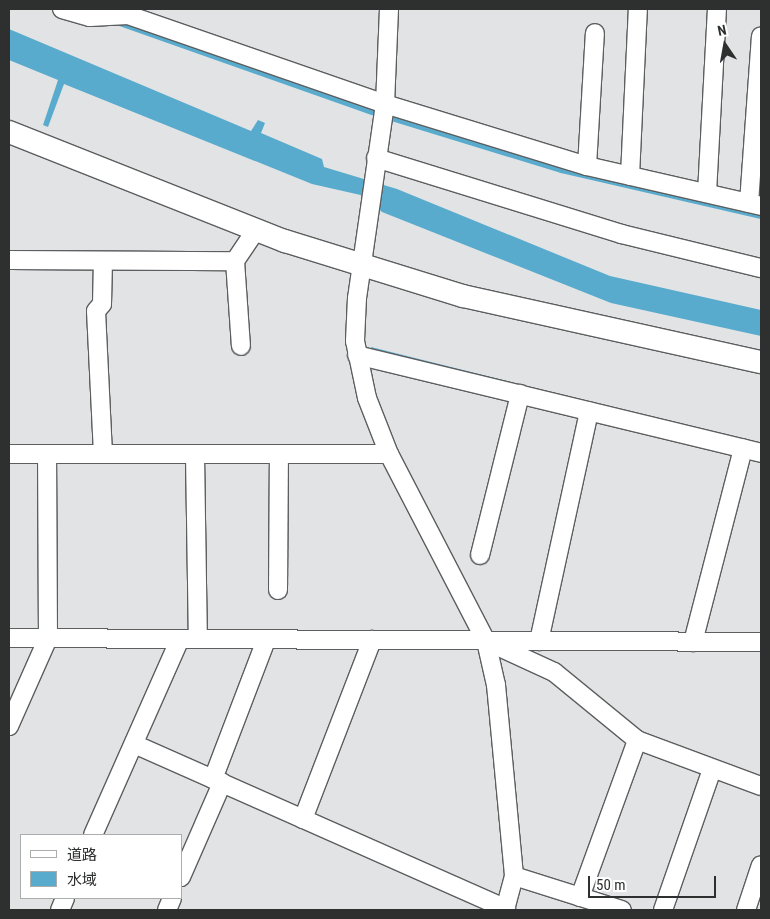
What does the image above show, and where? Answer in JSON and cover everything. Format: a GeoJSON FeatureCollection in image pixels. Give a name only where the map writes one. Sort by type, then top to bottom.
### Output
{"type":"FeatureCollection","features":[{"type":"Feature","properties":{"kind":"street"},"geometry":{"type":"LineString","coordinates":[[62,9],[90,17],[128,15],[384,111],[587,166],[755,204],[761,36]]}},
{"type":"Feature","properties":{"kind":"street"},"geometry":{"type":"LineString","coordinates":[[134,744],[505,910],[514,876],[496,685],[486,641],[389,454],[367,398],[357,355],[362,263],[384,111],[389,9]]}},
{"type":"Feature","properties":{"kind":"street"},"geometry":{"type":"LineString","coordinates":[[630,176],[638,9]]}},
{"type":"Feature","properties":{"kind":"street"},"geometry":{"type":"LineString","coordinates":[[707,193],[717,9]]}},
{"type":"Feature","properties":{"kind":"street"},"geometry":{"type":"LineString","coordinates":[[587,166],[595,33]]}},
{"type":"Feature","properties":{"kind":"street"},"geometry":{"type":"LineString","coordinates":[[9,132],[255,231],[463,296],[761,362]]}},
{"type":"Feature","properties":{"kind":"street"},"geometry":{"type":"LineString","coordinates":[[376,158],[621,234],[761,268]]}},
{"type":"Feature","properties":{"kind":"street"},"geometry":{"type":"LineString","coordinates":[[241,346],[235,261],[255,231]]}},
{"type":"Feature","properties":{"kind":"street"},"geometry":{"type":"LineString","coordinates":[[9,260],[235,261]]}},
{"type":"Feature","properties":{"kind":"street"},"geometry":{"type":"LineString","coordinates":[[103,261],[102,304],[96,311],[103,454]]}},
{"type":"Feature","properties":{"kind":"street"},"geometry":{"type":"LineString","coordinates":[[357,355],[761,453]]}},
{"type":"Feature","properties":{"kind":"street"},"geometry":{"type":"LineString","coordinates":[[480,555],[520,394]]}},
{"type":"Feature","properties":{"kind":"street"},"geometry":{"type":"LineString","coordinates":[[539,641],[589,411]]}},
{"type":"Feature","properties":{"kind":"street"},"geometry":{"type":"LineString","coordinates":[[693,642],[743,448]]}},
{"type":"Feature","properties":{"kind":"street"},"geometry":{"type":"LineString","coordinates":[[9,454],[279,456],[389,454]]}},
{"type":"Feature","properties":{"kind":"street"},"geometry":{"type":"LineString","coordinates":[[9,726],[48,638],[47,454]]}},
{"type":"Feature","properties":{"kind":"street"},"geometry":{"type":"LineString","coordinates":[[93,834],[134,744],[189,639],[194,455]]}},
{"type":"Feature","properties":{"kind":"street"},"geometry":{"type":"LineString","coordinates":[[278,590],[279,456]]}},
{"type":"Feature","properties":{"kind":"street"},"geometry":{"type":"LineString","coordinates":[[9,638],[761,642]]}},
{"type":"Feature","properties":{"kind":"street"},"geometry":{"type":"LineString","coordinates":[[182,874],[266,640]]}},
{"type":"Feature","properties":{"kind":"street"},"geometry":{"type":"LineString","coordinates":[[303,819],[372,640]]}},
{"type":"Feature","properties":{"kind":"street"},"geometry":{"type":"LineString","coordinates":[[486,641],[554,672],[637,740],[712,770],[761,786]]}},
{"type":"Feature","properties":{"kind":"street"},"geometry":{"type":"LineString","coordinates":[[580,897],[637,740]]}},
{"type":"Feature","properties":{"kind":"street"},"geometry":{"type":"LineString","coordinates":[[663,910],[712,770]]}},
{"type":"Feature","properties":{"kind":"street"},"geometry":{"type":"LineString","coordinates":[[746,910],[761,865]]}},
{"type":"Feature","properties":{"kind":"street"},"geometry":{"type":"LineString","coordinates":[[514,876],[622,910]]}},
{"type":"Feature","properties":{"kind":"water"},"geometry":{"type":"Polygon","coordinates":[[[9,29],[251,131],[258,120],[265,123],[261,133],[322,159],[324,167],[397,189],[610,276],[761,310],[761,336],[611,303],[382,212],[365,196],[312,184],[64,84],[48,127],[43,125],[58,80],[9,60],[9,29]]]}},
{"type":"Feature","properties":{"kind":"water"},"geometry":{"type":"Polygon","coordinates":[[[371,347],[760,444],[759,450],[370,353],[371,347]]]}},
{"type":"Feature","properties":{"kind":"waterway"},"geometry":{"type":"LineString","coordinates":[[119,23],[372,112],[561,170],[761,216]]}}]}
